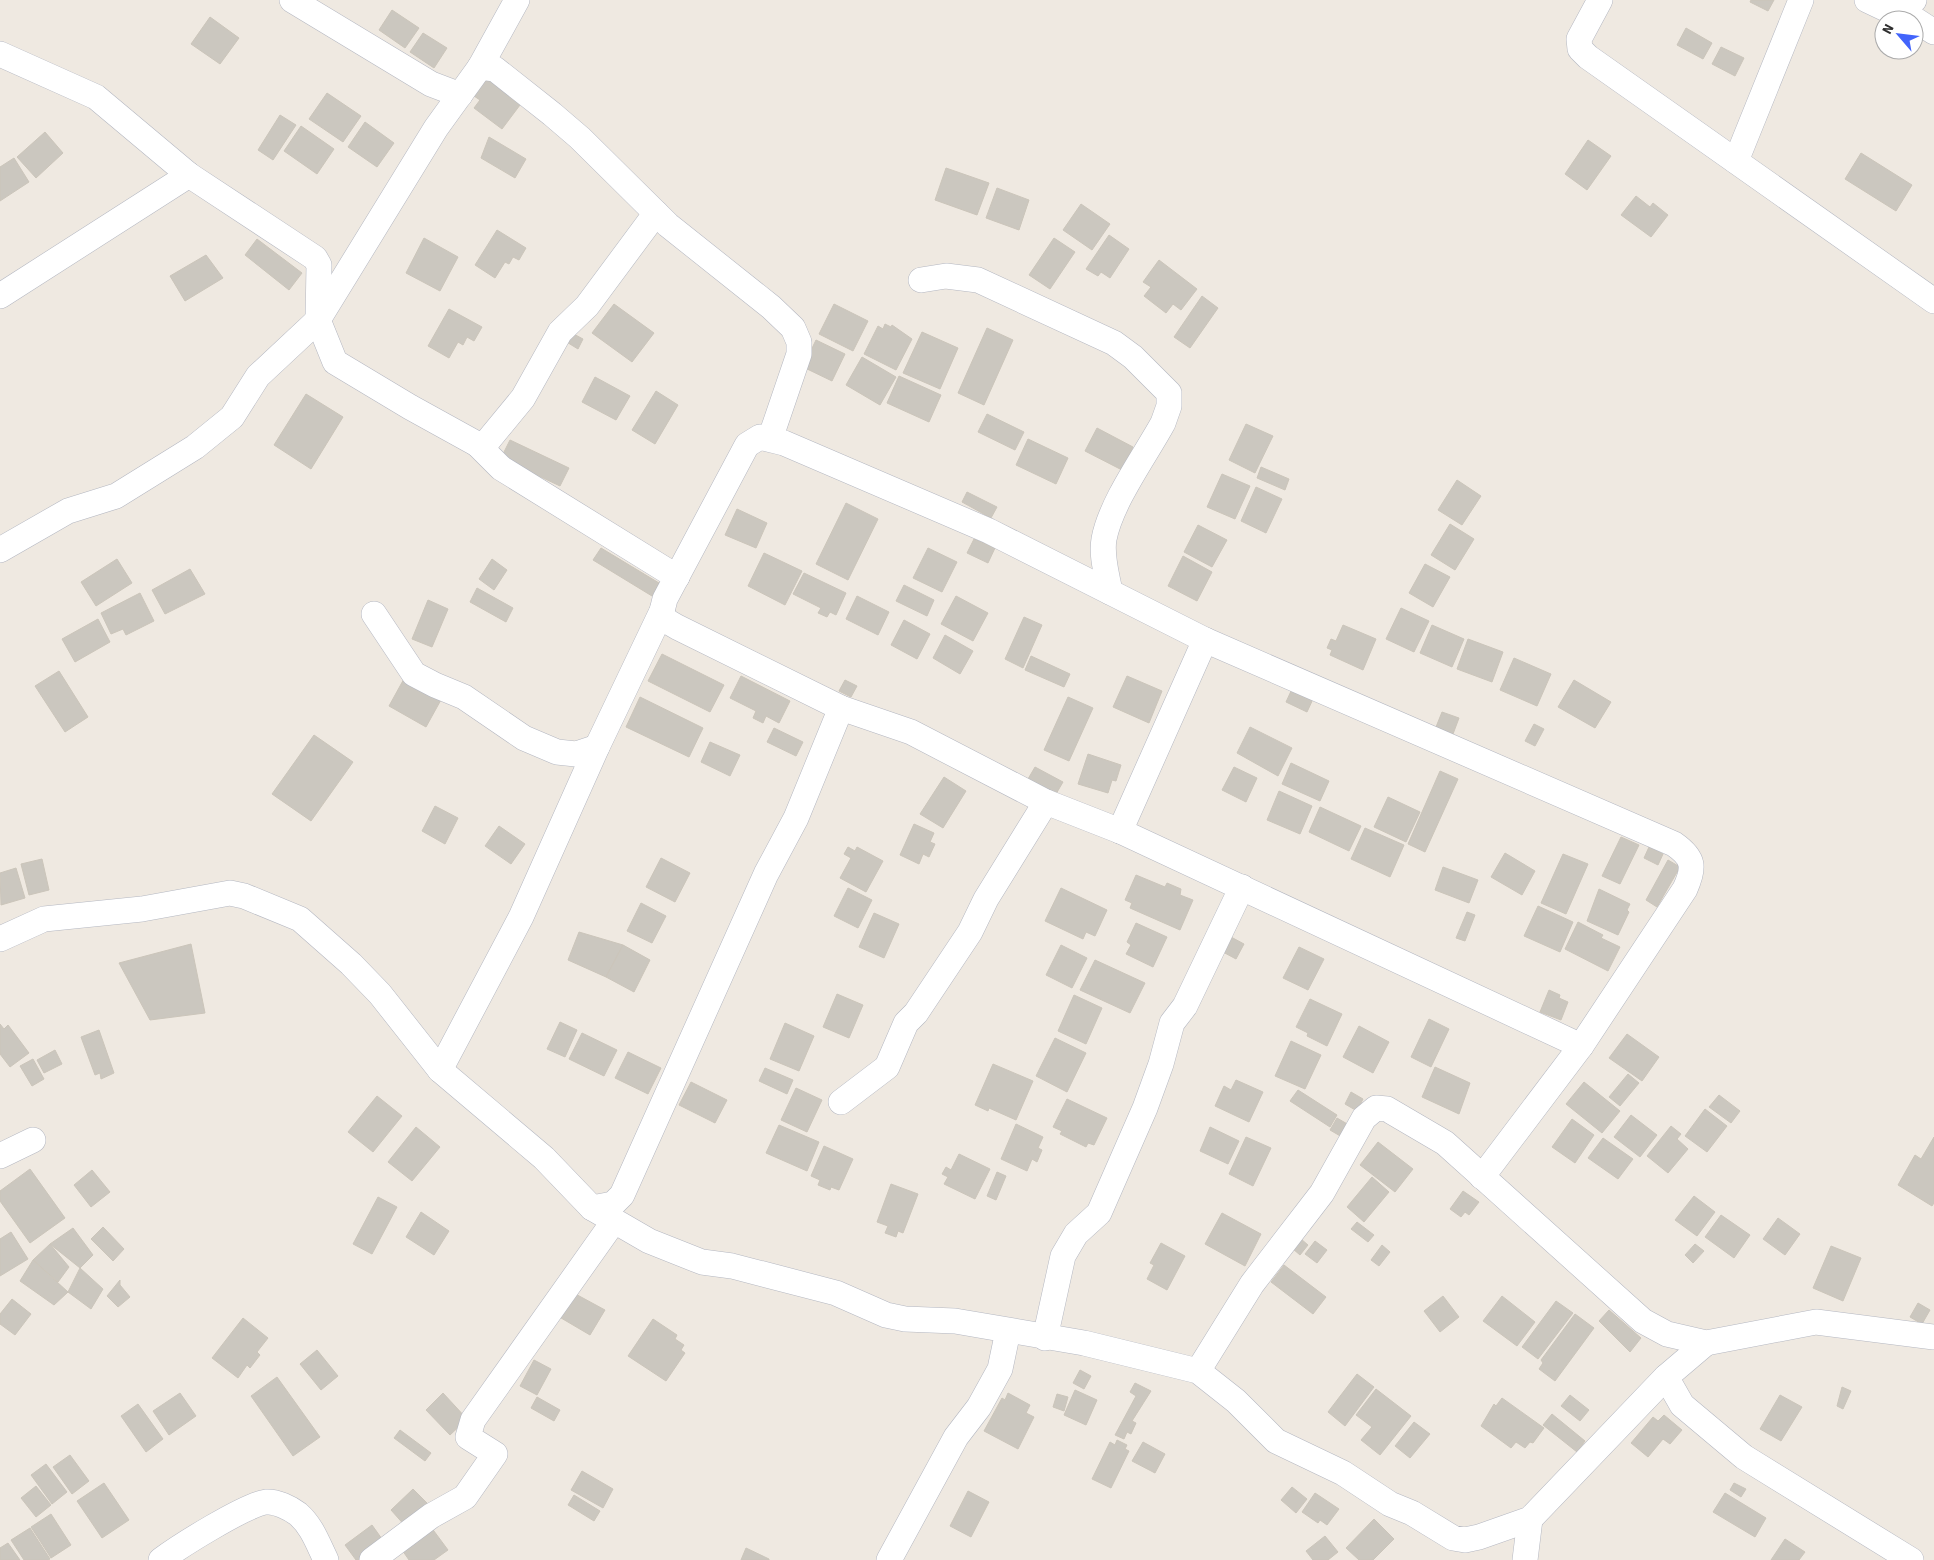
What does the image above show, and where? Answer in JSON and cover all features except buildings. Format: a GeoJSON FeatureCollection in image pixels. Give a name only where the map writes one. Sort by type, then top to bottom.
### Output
{"type":"FeatureCollection","features":[{"type":"Feature","properties":{"kind":"street"},"geometry":{"type":"LineString","coordinates":[[292,0],[432,84],[460,95]]}},
{"type":"Feature","properties":{"kind":"street"},"geometry":{"type":"LineString","coordinates":[[1600,0],[1579,39],[1580,49],[1588,57],[1934,301]]}},
{"type":"Feature","properties":{"kind":"street"},"geometry":{"type":"LineString","coordinates":[[1736,161],[1801,0]]}},
{"type":"Feature","properties":{"kind":"street"},"geometry":{"type":"LineString","coordinates":[[1867,0],[1886,9],[1907,5],[1934,32]]}},
{"type":"Feature","properties":{"kind":"street"},"geometry":{"type":"LineString","coordinates":[[0,550],[68,511],[116,496],[195,447],[232,418],[258,376],[318,320],[436,128],[480,67],[516,1]]}},
{"type":"Feature","properties":{"kind":"street"},"geometry":{"type":"LineString","coordinates":[[0,54],[96,96],[189,175],[315,258],[318,265],[318,320],[336,362],[410,408],[476,444],[501,468],[677,577]]}},
{"type":"Feature","properties":{"kind":"street"},"geometry":{"type":"LineString","coordinates":[[480,67],[495,69],[552,114],[668,225],[771,307],[793,328],[799,342],[799,354],[770,439]]}},
{"type":"Feature","properties":{"kind":"street"},"geometry":{"type":"LineString","coordinates":[[0,296],[189,175]]}},
{"type":"Feature","properties":{"kind":"street"},"geometry":{"type":"LineString","coordinates":[[476,444],[486,443],[523,398],[560,332],[587,306],[656,213]]}},
{"type":"Feature","properties":{"kind":"street"},"geometry":{"type":"LineString","coordinates":[[921,280],[946,276],[978,280],[1114,343],[1133,357],[1169,393],[1168,406],[1163,423],[1112,514],[1104,540],[1104,559],[1110,592]]}},
{"type":"Feature","properties":{"kind":"street"},"geometry":{"type":"LineString","coordinates":[[440,1070],[521,917],[597,747],[662,611],[665,599],[747,445],[760,437],[770,439],[989,531],[1205,640],[1664,840],[1686,853],[1691,863],[1691,870],[1685,889],[1581,1046],[1482,1177]]}},
{"type":"Feature","properties":{"kind":"street"},"geometry":{"type":"LineString","coordinates":[[662,611],[665,620],[677,627],[841,708],[911,732],[1046,802],[1120,831],[1581,1046]]}},
{"type":"Feature","properties":{"kind":"street"},"geometry":{"type":"LineString","coordinates":[[374,614],[414,674],[435,686],[464,697],[524,738],[557,752],[576,754],[597,747]]}},
{"type":"Feature","properties":{"kind":"street"},"geometry":{"type":"LineString","coordinates":[[1120,831],[1205,640]]}},
{"type":"Feature","properties":{"kind":"street"},"geometry":{"type":"LineString","coordinates":[[592,1208],[613,1204],[622,1195],[766,874],[796,818],[841,708]]}},
{"type":"Feature","properties":{"kind":"street"},"geometry":{"type":"LineString","coordinates":[[841,1102],[887,1067],[906,1023],[916,1013],[970,932],[986,899],[1046,802]]}},
{"type":"Feature","properties":{"kind":"street"},"geometry":{"type":"LineString","coordinates":[[1045,1338],[1063,1256],[1076,1234],[1099,1213],[1145,1108],[1161,1064],[1172,1023],[1185,1006],[1242,887]]}},
{"type":"Feature","properties":{"kind":"street"},"geometry":{"type":"LineString","coordinates":[[0,939],[44,919],[142,909],[230,893],[244,896],[300,919],[332,946],[380,994],[440,1070],[544,1158],[592,1208],[614,1221],[680,1255],[836,1293],[886,1315],[905,1319],[955,1320],[1045,1338],[1084,1343],[1198,1371],[1236,1401],[1276,1441],[1343,1473],[1390,1504],[1412,1513],[1453,1538],[1465,1540],[1479,1537],[1530,1519],[1666,1377],[1706,1344]]}},
{"type":"Feature","properties":{"kind":"street"},"geometry":{"type":"LineString","coordinates":[[1198,1371],[1252,1284],[1322,1193],[1364,1118],[1376,1108],[1387,1108],[1445,1143],[1644,1321],[1667,1334],[1706,1344],[1816,1322],[1934,1338]]}},
{"type":"Feature","properties":{"kind":"street"},"geometry":{"type":"LineString","coordinates":[[0,1156],[33,1140]]}},
{"type":"Feature","properties":{"kind":"street"},"geometry":{"type":"LineString","coordinates":[[372,1560],[431,1516],[465,1497],[496,1454],[468,1437],[473,1420],[614,1221]]}},
{"type":"Feature","properties":{"kind":"street"},"geometry":{"type":"LineString","coordinates":[[889,1560],[956,1438],[980,1407],[1000,1369],[1008,1331]]}},
{"type":"Feature","properties":{"kind":"street"},"geometry":{"type":"LineString","coordinates":[[1666,1377],[1682,1405],[1744,1457],[1886,1554],[1911,1560]]}},
{"type":"Feature","properties":{"kind":"street"},"geometry":{"type":"LineString","coordinates":[[161,1560],[178,1548],[266,1502],[281,1504],[297,1513],[308,1525],[326,1560]]}},
{"type":"Feature","properties":{"kind":"street"},"geometry":{"type":"LineString","coordinates":[[1525,1560],[1530,1519]]}}]}
